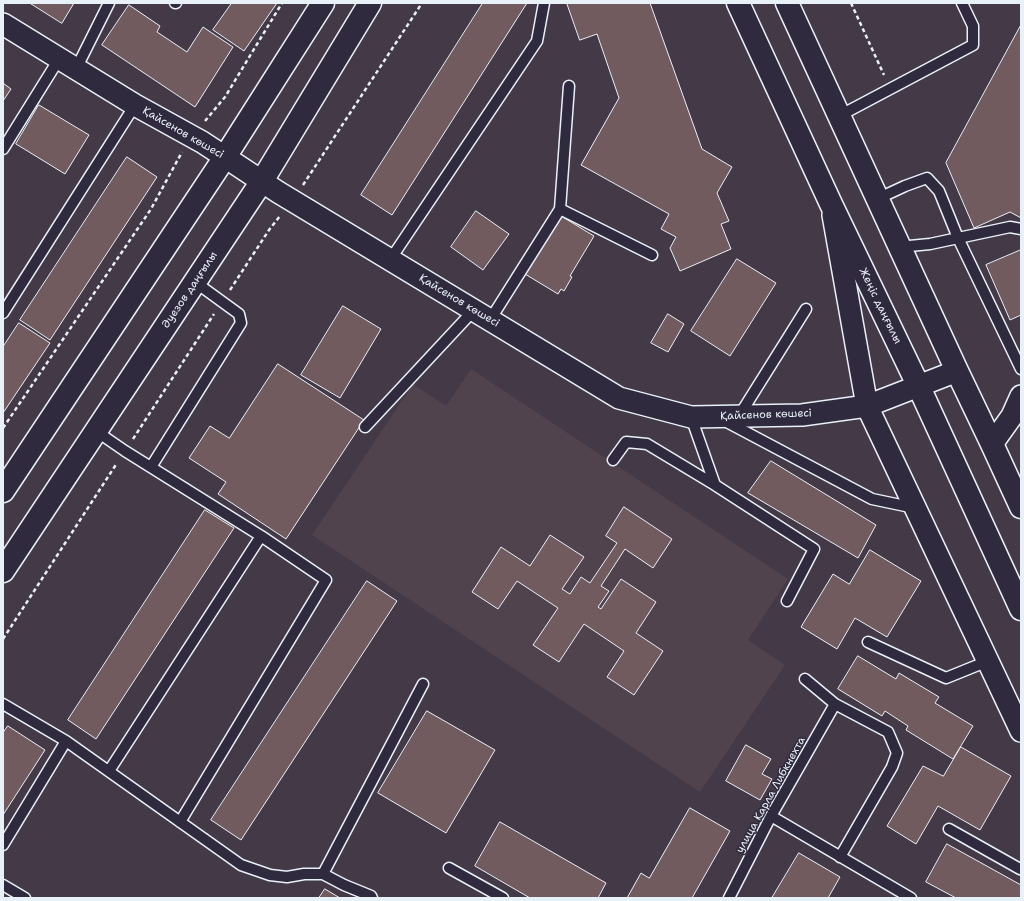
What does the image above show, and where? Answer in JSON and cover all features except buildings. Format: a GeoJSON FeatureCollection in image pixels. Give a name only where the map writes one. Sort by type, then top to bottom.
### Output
{"type":"FeatureCollection","features":[{"type":"Feature","properties":{"kind":"main road"},"geometry":{"type":"LineString","coordinates":[[3,491],[225,157],[323,3]]}},
{"type":"Feature","properties":{"kind":"main road","name":"Әуезов даңғылы"},"geometry":{"type":"LineString","coordinates":[[3,571],[262,182],[370,3]]}},
{"type":"Feature","properties":{"kind":"main road","name":"Жеңіс даңғылы"},"geometry":{"type":"LineString","coordinates":[[738,3],[831,204],[919,386],[1021,609]]}},
{"type":"Feature","properties":{"kind":"main road"},"geometry":{"type":"LineString","coordinates":[[787,3],[956,371],[1021,507]]}},
{"type":"Feature","properties":{"kind":"street","name":"Қайсенов көшесі"},"geometry":{"type":"LineString","coordinates":[[3,24],[135,105],[191,136],[293,201],[619,398],[691,417],[802,415],[867,406],[956,371]]}},
{"type":"Feature","properties":{"kind":"street"},"geometry":{"type":"LineString","coordinates":[[831,204],[867,406],[1021,731]]}},
{"type":"Feature","properties":{"kind":"street"},"geometry":{"type":"LineString","coordinates":[[992,444],[1012,416],[1021,396]]}},
{"type":"Feature","properties":{"kind":"lane"},"geometry":{"type":"LineString","coordinates":[[3,149],[68,64],[109,3]]}},
{"type":"Feature","properties":{"kind":"lane"},"geometry":{"type":"LineString","coordinates":[[390,260],[537,41],[544,3]]}},
{"type":"Feature","properties":{"kind":"lane"},"geometry":{"type":"LineString","coordinates":[[839,116],[973,45],[973,26],[962,3]]}},
{"type":"Feature","properties":{"kind":"lane"},"geometry":{"type":"LineString","coordinates":[[365,426],[482,315],[560,209],[568,86]]}},
{"type":"Feature","properties":{"kind":"lane"},"geometry":{"type":"LineString","coordinates":[[3,313],[135,105]]}},
{"type":"Feature","properties":{"kind":"lane"},"geometry":{"type":"LineString","coordinates":[[877,199],[927,178],[939,191],[958,238],[1021,369]]}},
{"type":"Feature","properties":{"kind":"lane"},"geometry":{"type":"LineString","coordinates":[[560,209],[652,255]]}},
{"type":"Feature","properties":{"kind":"lane"},"geometry":{"type":"LineString","coordinates":[[899,247],[930,244],[1010,228],[1021,229]]}},
{"type":"Feature","properties":{"kind":"lane"},"geometry":{"type":"LineString","coordinates":[[151,467],[241,323],[239,314],[195,282]]}},
{"type":"Feature","properties":{"kind":"lane"},"geometry":{"type":"LineString","coordinates":[[739,416],[806,309]]}},
{"type":"Feature","properties":{"kind":"lane"},"geometry":{"type":"LineString","coordinates":[[716,416],[872,498],[915,508]]}},
{"type":"Feature","properties":{"kind":"lane"},"geometry":{"type":"LineString","coordinates":[[691,417],[715,485]]}},
{"type":"Feature","properties":{"kind":"lane"},"geometry":{"type":"LineString","coordinates":[[96,431],[125,451],[261,536],[326,580],[180,822]]}},
{"type":"Feature","properties":{"kind":"lane"},"geometry":{"type":"LineString","coordinates":[[613,460],[626,442],[647,444],[715,485],[814,549],[787,601]]}},
{"type":"Feature","properties":{"kind":"lane"},"geometry":{"type":"LineString","coordinates":[[109,771],[261,536]]}},
{"type":"Feature","properties":{"kind":"lane"},"geometry":{"type":"LineString","coordinates":[[868,642],[946,678],[988,661]]}},
{"type":"Feature","properties":{"kind":"lane"},"geometry":{"type":"LineString","coordinates":[[805,679],[835,704],[888,732],[897,753],[892,767],[840,857]]}},
{"type":"Feature","properties":{"kind":"lane"},"geometry":{"type":"LineString","coordinates":[[324,874],[423,684]]}},
{"type":"Feature","properties":{"kind":"lane"},"geometry":{"type":"LineString","coordinates":[[3,704],[66,741],[241,865],[270,875],[287,877],[304,874],[324,874],[372,898]]}},
{"type":"Feature","properties":{"kind":"lane","name":"улица Карла Либкнехта"},"geometry":{"type":"LineString","coordinates":[[729,898],[770,816],[835,704]]}},
{"type":"Feature","properties":{"kind":"lane"},"geometry":{"type":"LineString","coordinates":[[3,845],[66,741]]}},
{"type":"Feature","properties":{"kind":"lane"},"geometry":{"type":"LineString","coordinates":[[770,816],[911,898]]}},
{"type":"Feature","properties":{"kind":"lane"},"geometry":{"type":"LineString","coordinates":[[949,829],[1020,869],[1021,868]]}},
{"type":"Feature","properties":{"kind":"lane"},"geometry":{"type":"LineString","coordinates":[[449,868],[503,898]]}},
{"type":"Feature","properties":{"kind":"lane"},"geometry":{"type":"LineString","coordinates":[[3,885],[25,898]]}},
{"type":"Feature","properties":{"kind":"path"},"geometry":{"type":"LineString","coordinates":[[3,428],[150,209],[191,136],[225,97],[282,3]]}},
{"type":"Feature","properties":{"kind":"path"},"geometry":{"type":"LineString","coordinates":[[3,639],[269,230],[293,201],[422,3]]}},
{"type":"Feature","properties":{"kind":"path"},"geometry":{"type":"LineString","coordinates":[[851,3],[891,89]]}},
{"type":"Feature","properties":{"kind":"shaded area"},"geometry":{"type":"Polygon","coordinates":[[[471,369],[788,579],[748,640],[785,665],[700,792],[312,535],[413,384],[446,406],[471,369]]]}}]}
